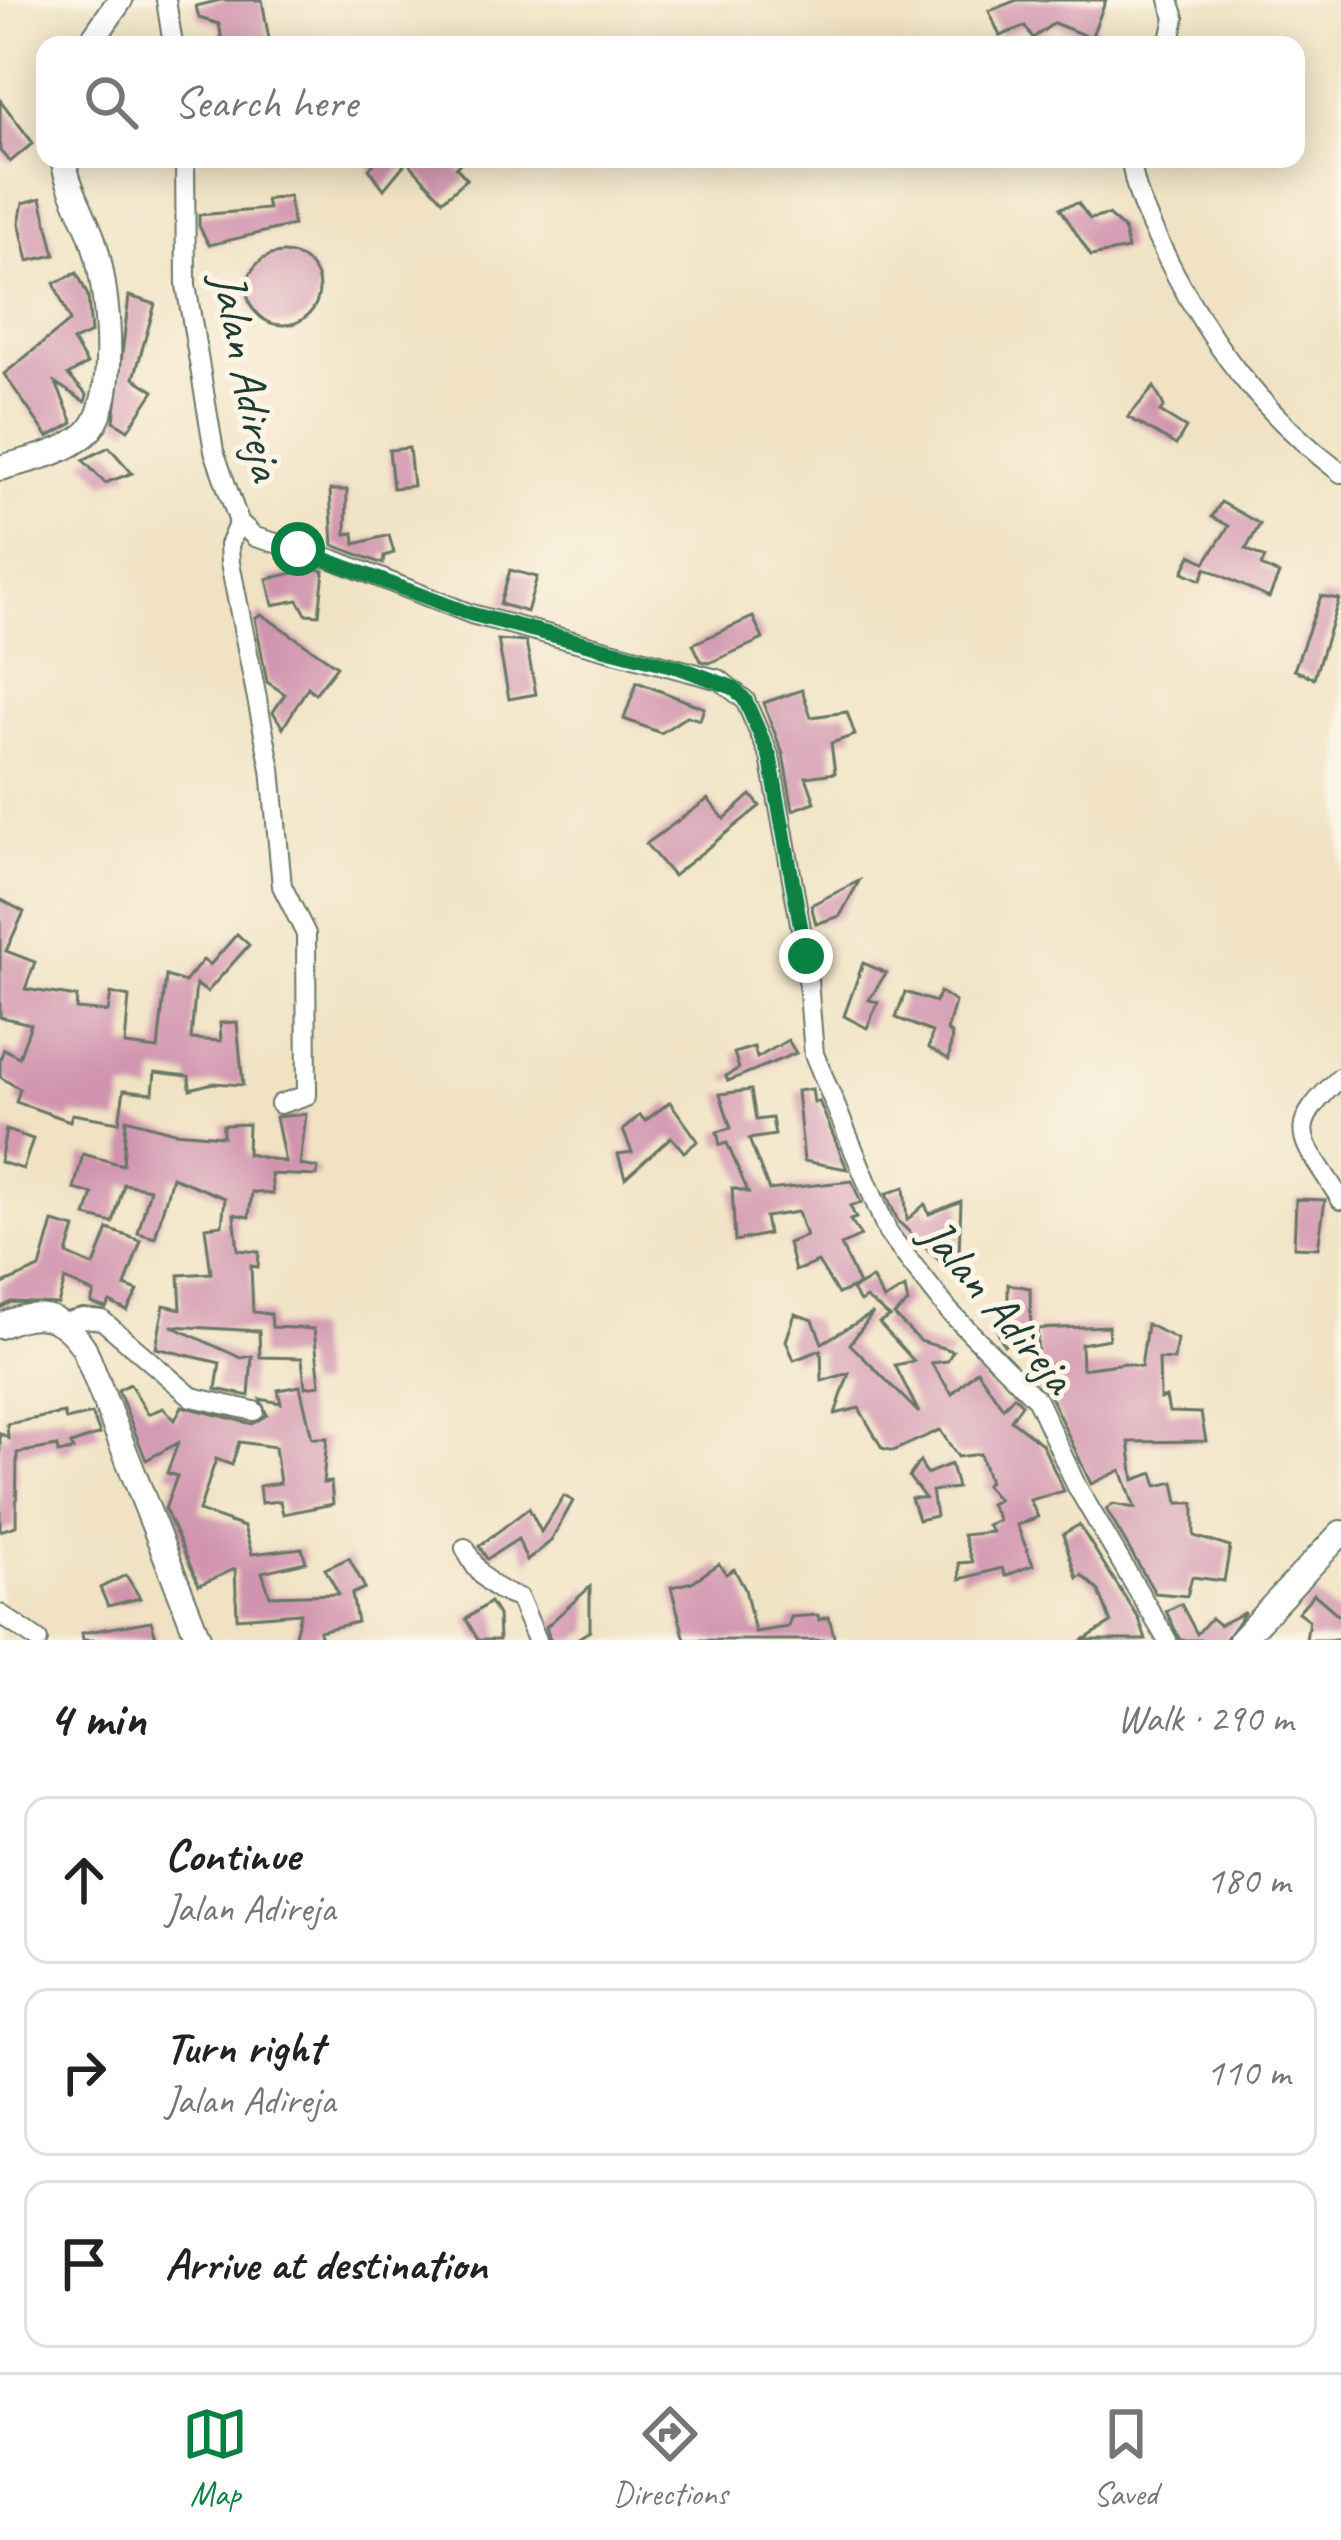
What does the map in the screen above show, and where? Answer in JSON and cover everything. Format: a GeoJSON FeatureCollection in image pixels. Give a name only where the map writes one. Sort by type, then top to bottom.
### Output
{"type":"FeatureCollection","features":[{"type":"Feature","properties":{"kind":"street"},"geometry":{"type":"LineString","coordinates":[[95,36],[120,0]]}},
{"type":"Feature","properties":{"kind":"street"},"geometry":{"type":"LineString","coordinates":[[166,0],[172,36]]}},
{"type":"Feature","properties":{"kind":"street"},"geometry":{"type":"LineString","coordinates":[[1169,0],[1175,17],[1171,36]]}},
{"type":"Feature","properties":{"kind":"street"},"geometry":{"type":"LineString","coordinates":[[0,468],[55,452],[87,433],[101,411],[108,376],[99,268],[66,168]]}},
{"type":"Feature","properties":{"kind":"street","name":"Jalan Adireja"},"geometry":{"type":"LineString","coordinates":[[185,168],[186,286],[214,451],[239,522],[255,537],[335,560],[471,614],[720,680],[745,700],[770,757],[806,956],[814,1054],[888,1233],[949,1311],[1037,1400],[1077,1487],[1167,1640]]}},
{"type":"Feature","properties":{"kind":"street"},"geometry":{"type":"LineString","coordinates":[[1134,168],[1149,222],[1209,338],[1267,409],[1341,472]]}},
{"type":"Feature","properties":{"kind":"street"},"geometry":{"type":"LineString","coordinates":[[239,522],[229,545],[230,563],[271,769],[282,886],[307,944],[308,1095],[280,1104]]}},
{"type":"Feature","properties":{"kind":"street"},"geometry":{"type":"LineString","coordinates":[[1341,1077],[1301,1121],[1305,1141],[1341,1199]]}},
{"type":"Feature","properties":{"kind":"street"},"geometry":{"type":"LineString","coordinates":[[0,1326],[27,1314],[63,1323],[102,1320],[192,1397],[254,1411]]}},
{"type":"Feature","properties":{"kind":"street"},"geometry":{"type":"LineString","coordinates":[[63,1323],[83,1348],[199,1640]]}},
{"type":"Feature","properties":{"kind":"street"},"geometry":{"type":"LineString","coordinates":[[1241,1640],[1341,1533]]}},
{"type":"Feature","properties":{"kind":"street"},"geometry":{"type":"LineString","coordinates":[[465,1548],[480,1574],[503,1594],[519,1598],[537,1640]]}},
{"type":"Feature","properties":{"kind":"street"},"geometry":{"type":"LineString","coordinates":[[0,1613],[38,1640]]}},
{"type":"Feature","properties":{"kind":"building"},"geometry":{"type":"Polygon","coordinates":[[[221,0],[262,0],[268,36],[221,36],[219,24],[199,18],[196,6],[221,0]]]}},
{"type":"Feature","properties":{"kind":"building"},"geometry":{"type":"Polygon","coordinates":[[[1017,0],[1106,0],[1092,36],[1054,23],[1036,36],[1025,26],[1000,36],[989,11],[1017,0]]]}},
{"type":"Feature","properties":{"kind":"building"},"geometry":{"type":"Polygon","coordinates":[[[0,100],[33,143],[10,162],[0,151],[0,100]]]}},
{"type":"Feature","properties":{"kind":"building"},"geometry":{"type":"Polygon","coordinates":[[[370,168],[401,168],[384,189],[370,168]]]}},
{"type":"Feature","properties":{"kind":"building"},"geometry":{"type":"Polygon","coordinates":[[[413,168],[457,168],[467,179],[443,200],[413,168]]]}},
{"type":"Feature","properties":{"kind":"building"},"geometry":{"type":"Polygon","coordinates":[[[289,196],[293,225],[209,245],[199,226],[199,215],[268,209],[266,200],[289,196]]]}},
{"type":"Feature","properties":{"kind":"building"},"geometry":{"type":"Polygon","coordinates":[[[41,198],[55,255],[28,261],[19,222],[23,203],[41,198]]]}},
{"type":"Feature","properties":{"kind":"building"},"geometry":{"type":"Polygon","coordinates":[[[1078,203],[1090,219],[1108,215],[1124,229],[1128,249],[1091,256],[1060,208],[1078,203]]]}},
{"type":"Feature","properties":{"kind":"building"},"geometry":{"type":"Polygon","coordinates":[[[283,253],[308,264],[319,289],[308,314],[283,325],[258,314],[247,289],[258,264],[283,253]]]}},
{"type":"Feature","properties":{"kind":"building"},"geometry":{"type":"Polygon","coordinates":[[[77,273],[88,296],[91,333],[73,341],[87,364],[68,375],[87,395],[85,402],[56,383],[73,423],[48,437],[4,374],[70,321],[54,283],[77,273]]]}},
{"type":"Feature","properties":{"kind":"building"},"geometry":{"type":"Polygon","coordinates":[[[129,296],[155,304],[134,378],[154,391],[128,430],[114,421],[129,296]]]}},
{"type":"Feature","properties":{"kind":"building"},"geometry":{"type":"Polygon","coordinates":[[[1154,387],[1164,406],[1160,412],[1186,428],[1176,445],[1128,417],[1154,387]]]}},
{"type":"Feature","properties":{"kind":"building"},"geometry":{"type":"Polygon","coordinates":[[[109,447],[132,473],[105,483],[83,460],[109,447]]]}},
{"type":"Feature","properties":{"kind":"building"},"geometry":{"type":"Polygon","coordinates":[[[409,448],[413,486],[393,488],[389,450],[409,448]]]}},
{"type":"Feature","properties":{"kind":"building"},"geometry":{"type":"Polygon","coordinates":[[[330,490],[347,490],[346,534],[354,533],[355,544],[389,535],[394,553],[384,556],[383,564],[333,545],[330,490]]]}},
{"type":"Feature","properties":{"kind":"building"},"geometry":{"type":"Polygon","coordinates":[[[1221,502],[1260,524],[1246,549],[1265,558],[1261,566],[1279,574],[1269,598],[1206,568],[1201,580],[1183,572],[1191,555],[1205,562],[1229,526],[1212,517],[1221,502]]]}},
{"type":"Feature","properties":{"kind":"building"},"geometry":{"type":"Polygon","coordinates":[[[315,568],[324,571],[319,615],[306,614],[298,600],[273,605],[267,579],[315,568]]]}},
{"type":"Feature","properties":{"kind":"building"},"geometry":{"type":"Polygon","coordinates":[[[510,570],[537,577],[527,612],[500,604],[510,570]]]}},
{"type":"Feature","properties":{"kind":"building"},"geometry":{"type":"Polygon","coordinates":[[[1321,596],[1339,599],[1314,678],[1294,670],[1321,596]]]}},
{"type":"Feature","properties":{"kind":"building"},"geometry":{"type":"Polygon","coordinates":[[[261,614],[337,666],[315,694],[308,687],[283,728],[273,712],[285,694],[267,682],[255,618],[261,614]]]}},
{"type":"Feature","properties":{"kind":"building"},"geometry":{"type":"Polygon","coordinates":[[[753,617],[763,639],[709,663],[701,661],[693,644],[753,617]]]}},
{"type":"Feature","properties":{"kind":"building"},"geometry":{"type":"Polygon","coordinates":[[[498,640],[526,642],[536,694],[509,699],[498,640]]]}},
{"type":"Feature","properties":{"kind":"building"},"geometry":{"type":"Polygon","coordinates":[[[637,682],[704,708],[700,720],[687,716],[661,733],[624,719],[637,682]]]}},
{"type":"Feature","properties":{"kind":"building"},"geometry":{"type":"Polygon","coordinates":[[[802,690],[811,717],[847,712],[855,735],[831,743],[835,773],[806,777],[815,802],[793,810],[783,754],[763,703],[802,690]]]}},
{"type":"Feature","properties":{"kind":"building"},"geometry":{"type":"Polygon","coordinates":[[[751,795],[760,806],[673,876],[646,844],[708,799],[724,819],[751,795]]]}},
{"type":"Feature","properties":{"kind":"building"},"geometry":{"type":"Polygon","coordinates":[[[859,881],[840,916],[816,924],[811,905],[859,881]]]}},
{"type":"Feature","properties":{"kind":"building"},"geometry":{"type":"Polygon","coordinates":[[[0,899],[24,912],[6,951],[35,962],[25,989],[77,997],[76,1009],[108,1012],[111,993],[129,997],[125,1045],[158,1049],[166,976],[185,982],[203,960],[210,965],[237,934],[249,945],[207,992],[196,984],[191,1039],[221,1041],[220,1023],[237,1022],[243,1085],[213,1083],[190,1089],[189,1076],[155,1072],[153,1093],[124,1090],[119,1122],[72,1114],[70,1121],[16,1102],[20,1089],[0,1077],[0,1059],[4,1049],[19,1057],[31,1024],[0,1017],[0,899]]]}},
{"type":"Feature","properties":{"kind":"building"},"geometry":{"type":"Polygon","coordinates":[[[863,963],[886,973],[869,1000],[878,1002],[867,1028],[844,1016],[863,963]]]}},
{"type":"Feature","properties":{"kind":"building"},"geometry":{"type":"Polygon","coordinates":[[[905,992],[935,1002],[940,992],[955,1002],[947,1031],[952,1035],[949,1059],[929,1048],[932,1032],[896,1018],[905,992]]]}},
{"type":"Feature","properties":{"kind":"building"},"geometry":{"type":"Polygon","coordinates":[[[788,1040],[796,1053],[728,1081],[726,1076],[739,1068],[734,1053],[754,1047],[757,1058],[788,1040]]]}},
{"type":"Feature","properties":{"kind":"building"},"geometry":{"type":"Polygon","coordinates":[[[812,1089],[814,1103],[819,1101],[847,1169],[804,1161],[797,1091],[812,1089]]]}},
{"type":"Feature","properties":{"kind":"building"},"geometry":{"type":"Polygon","coordinates":[[[751,1090],[756,1120],[772,1118],[775,1135],[749,1139],[769,1190],[852,1181],[861,1203],[850,1206],[856,1218],[850,1220],[861,1236],[841,1245],[859,1285],[838,1294],[818,1262],[795,1271],[788,1243],[806,1236],[798,1212],[765,1217],[768,1234],[735,1241],[732,1188],[748,1192],[727,1143],[720,1145],[717,1132],[731,1128],[720,1094],[751,1090]]]}},
{"type":"Feature","properties":{"kind":"building"},"geometry":{"type":"Polygon","coordinates":[[[670,1102],[698,1141],[684,1152],[671,1137],[625,1178],[618,1154],[632,1152],[623,1130],[640,1115],[645,1121],[670,1102]]]}},
{"type":"Feature","properties":{"kind":"building"},"geometry":{"type":"Polygon","coordinates":[[[306,1114],[300,1165],[318,1168],[317,1176],[271,1174],[273,1194],[252,1192],[249,1217],[234,1214],[238,1250],[259,1252],[258,1267],[251,1266],[253,1312],[271,1314],[272,1327],[314,1329],[320,1385],[305,1387],[302,1358],[260,1357],[259,1331],[171,1326],[241,1358],[252,1356],[249,1396],[216,1389],[220,1363],[156,1348],[164,1305],[181,1309],[179,1275],[211,1273],[205,1227],[222,1225],[225,1198],[172,1177],[155,1238],[138,1233],[150,1189],[124,1184],[113,1223],[86,1216],[93,1194],[74,1189],[83,1154],[123,1165],[126,1119],[174,1132],[223,1136],[223,1125],[248,1124],[247,1154],[285,1162],[276,1117],[306,1114]]]}},
{"type":"Feature","properties":{"kind":"building"},"geometry":{"type":"Polygon","coordinates":[[[6,1130],[33,1139],[23,1169],[0,1162],[6,1130]]]}},
{"type":"Feature","properties":{"kind":"building"},"geometry":{"type":"Polygon","coordinates":[[[904,1187],[907,1220],[925,1204],[929,1214],[961,1201],[959,1253],[941,1262],[898,1221],[886,1194],[904,1187]]]}},
{"type":"Feature","properties":{"kind":"building"},"geometry":{"type":"Polygon","coordinates":[[[1296,1199],[1325,1200],[1318,1248],[1294,1247],[1296,1199]]]}},
{"type":"Feature","properties":{"kind":"building"},"geometry":{"type":"Polygon","coordinates":[[[53,1222],[75,1228],[67,1254],[94,1266],[108,1229],[141,1241],[125,1286],[138,1291],[127,1311],[110,1302],[106,1308],[91,1303],[94,1293],[65,1280],[58,1304],[11,1302],[0,1308],[0,1285],[40,1268],[53,1222]]]}},
{"type":"Feature","properties":{"kind":"building"},"geometry":{"type":"Polygon","coordinates":[[[872,1278],[884,1300],[905,1288],[908,1303],[894,1315],[920,1341],[953,1351],[947,1361],[931,1363],[952,1394],[977,1370],[1003,1408],[1014,1396],[1022,1404],[1011,1420],[1042,1444],[1064,1491],[1030,1500],[1038,1517],[1017,1525],[1033,1565],[1005,1576],[1002,1568],[960,1579],[959,1563],[972,1562],[963,1535],[992,1532],[987,1525],[999,1520],[990,1504],[998,1500],[985,1485],[989,1482],[980,1454],[958,1457],[940,1430],[893,1451],[882,1448],[859,1408],[835,1414],[849,1373],[822,1381],[821,1350],[794,1360],[786,1341],[795,1314],[813,1320],[822,1343],[873,1313],[850,1344],[919,1413],[895,1365],[914,1361],[879,1323],[890,1317],[866,1298],[860,1302],[852,1290],[872,1278]]]}},
{"type":"Feature","properties":{"kind":"building"},"geometry":{"type":"Polygon","coordinates":[[[1008,1284],[1030,1288],[1031,1335],[1004,1345],[993,1321],[1008,1318],[1008,1284]]]}},
{"type":"Feature","properties":{"kind":"building"},"geometry":{"type":"Polygon","coordinates":[[[1147,1324],[1177,1339],[1174,1360],[1159,1359],[1160,1399],[1166,1397],[1169,1412],[1201,1413],[1206,1441],[1129,1442],[1134,1480],[1153,1473],[1157,1486],[1174,1482],[1178,1503],[1194,1503],[1194,1536],[1230,1547],[1224,1581],[1192,1577],[1187,1596],[1155,1593],[1106,1509],[1113,1504],[1135,1508],[1121,1470],[1091,1484],[1049,1394],[1038,1382],[1037,1329],[1108,1326],[1109,1339],[1081,1344],[1082,1369],[1125,1363],[1141,1367],[1147,1324]]]}},
{"type":"Feature","properties":{"kind":"building"},"geometry":{"type":"Polygon","coordinates":[[[130,1384],[148,1414],[163,1408],[175,1420],[182,1406],[252,1424],[267,1415],[260,1399],[281,1403],[278,1390],[300,1386],[312,1438],[327,1438],[323,1483],[331,1482],[333,1504],[283,1514],[280,1501],[261,1503],[259,1486],[280,1483],[275,1447],[239,1442],[232,1465],[216,1459],[199,1511],[244,1527],[252,1554],[302,1548],[306,1562],[262,1572],[270,1596],[339,1594],[325,1569],[349,1558],[365,1588],[352,1594],[357,1622],[319,1631],[321,1640],[294,1640],[300,1613],[237,1618],[235,1569],[199,1585],[165,1509],[177,1476],[167,1473],[178,1443],[146,1460],[118,1390],[130,1384]]]}},
{"type":"Feature","properties":{"kind":"building"},"geometry":{"type":"Polygon","coordinates":[[[64,1413],[66,1420],[92,1414],[100,1434],[71,1444],[73,1450],[58,1453],[57,1446],[17,1453],[16,1526],[0,1531],[0,1433],[8,1438],[7,1424],[64,1413]]]}},
{"type":"Feature","properties":{"kind":"building"},"geometry":{"type":"Polygon","coordinates":[[[920,1461],[926,1474],[951,1464],[957,1488],[932,1491],[936,1516],[918,1520],[911,1498],[925,1498],[909,1477],[920,1461]]]}},
{"type":"Feature","properties":{"kind":"building"},"geometry":{"type":"Polygon","coordinates":[[[564,1496],[573,1501],[551,1541],[527,1561],[518,1539],[487,1559],[479,1546],[529,1508],[541,1532],[564,1496]]]}},
{"type":"Feature","properties":{"kind":"building"},"geometry":{"type":"Polygon","coordinates":[[[1079,1525],[1139,1619],[1146,1640],[1083,1640],[1111,1623],[1099,1591],[1082,1575],[1077,1578],[1069,1554],[1063,1534],[1079,1525]]]}},
{"type":"Feature","properties":{"kind":"building"},"geometry":{"type":"Polygon","coordinates":[[[719,1564],[726,1574],[734,1569],[745,1589],[755,1632],[788,1627],[791,1617],[818,1615],[819,1620],[829,1617],[835,1640],[685,1640],[671,1587],[692,1582],[719,1564]]]}},
{"type":"Feature","properties":{"kind":"building"},"geometry":{"type":"Polygon","coordinates":[[[126,1575],[140,1598],[108,1606],[100,1588],[126,1575]]]}},
{"type":"Feature","properties":{"kind":"building"},"geometry":{"type":"Polygon","coordinates":[[[590,1587],[590,1631],[575,1640],[550,1640],[546,1627],[590,1587]]]}},
{"type":"Feature","properties":{"kind":"building"},"geometry":{"type":"Polygon","coordinates":[[[1314,1594],[1341,1617],[1341,1640],[1306,1640],[1309,1620],[1298,1612],[1314,1594]]]}},
{"type":"Feature","properties":{"kind":"building"},"geometry":{"type":"Polygon","coordinates":[[[490,1602],[498,1615],[499,1640],[478,1640],[466,1619],[490,1602]]]}},
{"type":"Feature","properties":{"kind":"building"},"geometry":{"type":"Polygon","coordinates":[[[1181,1604],[1197,1634],[1211,1618],[1219,1625],[1245,1612],[1225,1640],[1180,1640],[1166,1611],[1181,1604]]]}},
{"type":"Feature","properties":{"kind":"building"},"geometry":{"type":"Polygon","coordinates":[[[151,1621],[157,1640],[83,1640],[82,1633],[151,1621]]]}},
{"type":"Feature","properties":{"kind":"route"},"geometry":{"type":"LineString","coordinates":[[298,549],[471,614],[678,667],[734,688],[762,732],[770,757],[806,956]]}}]}
